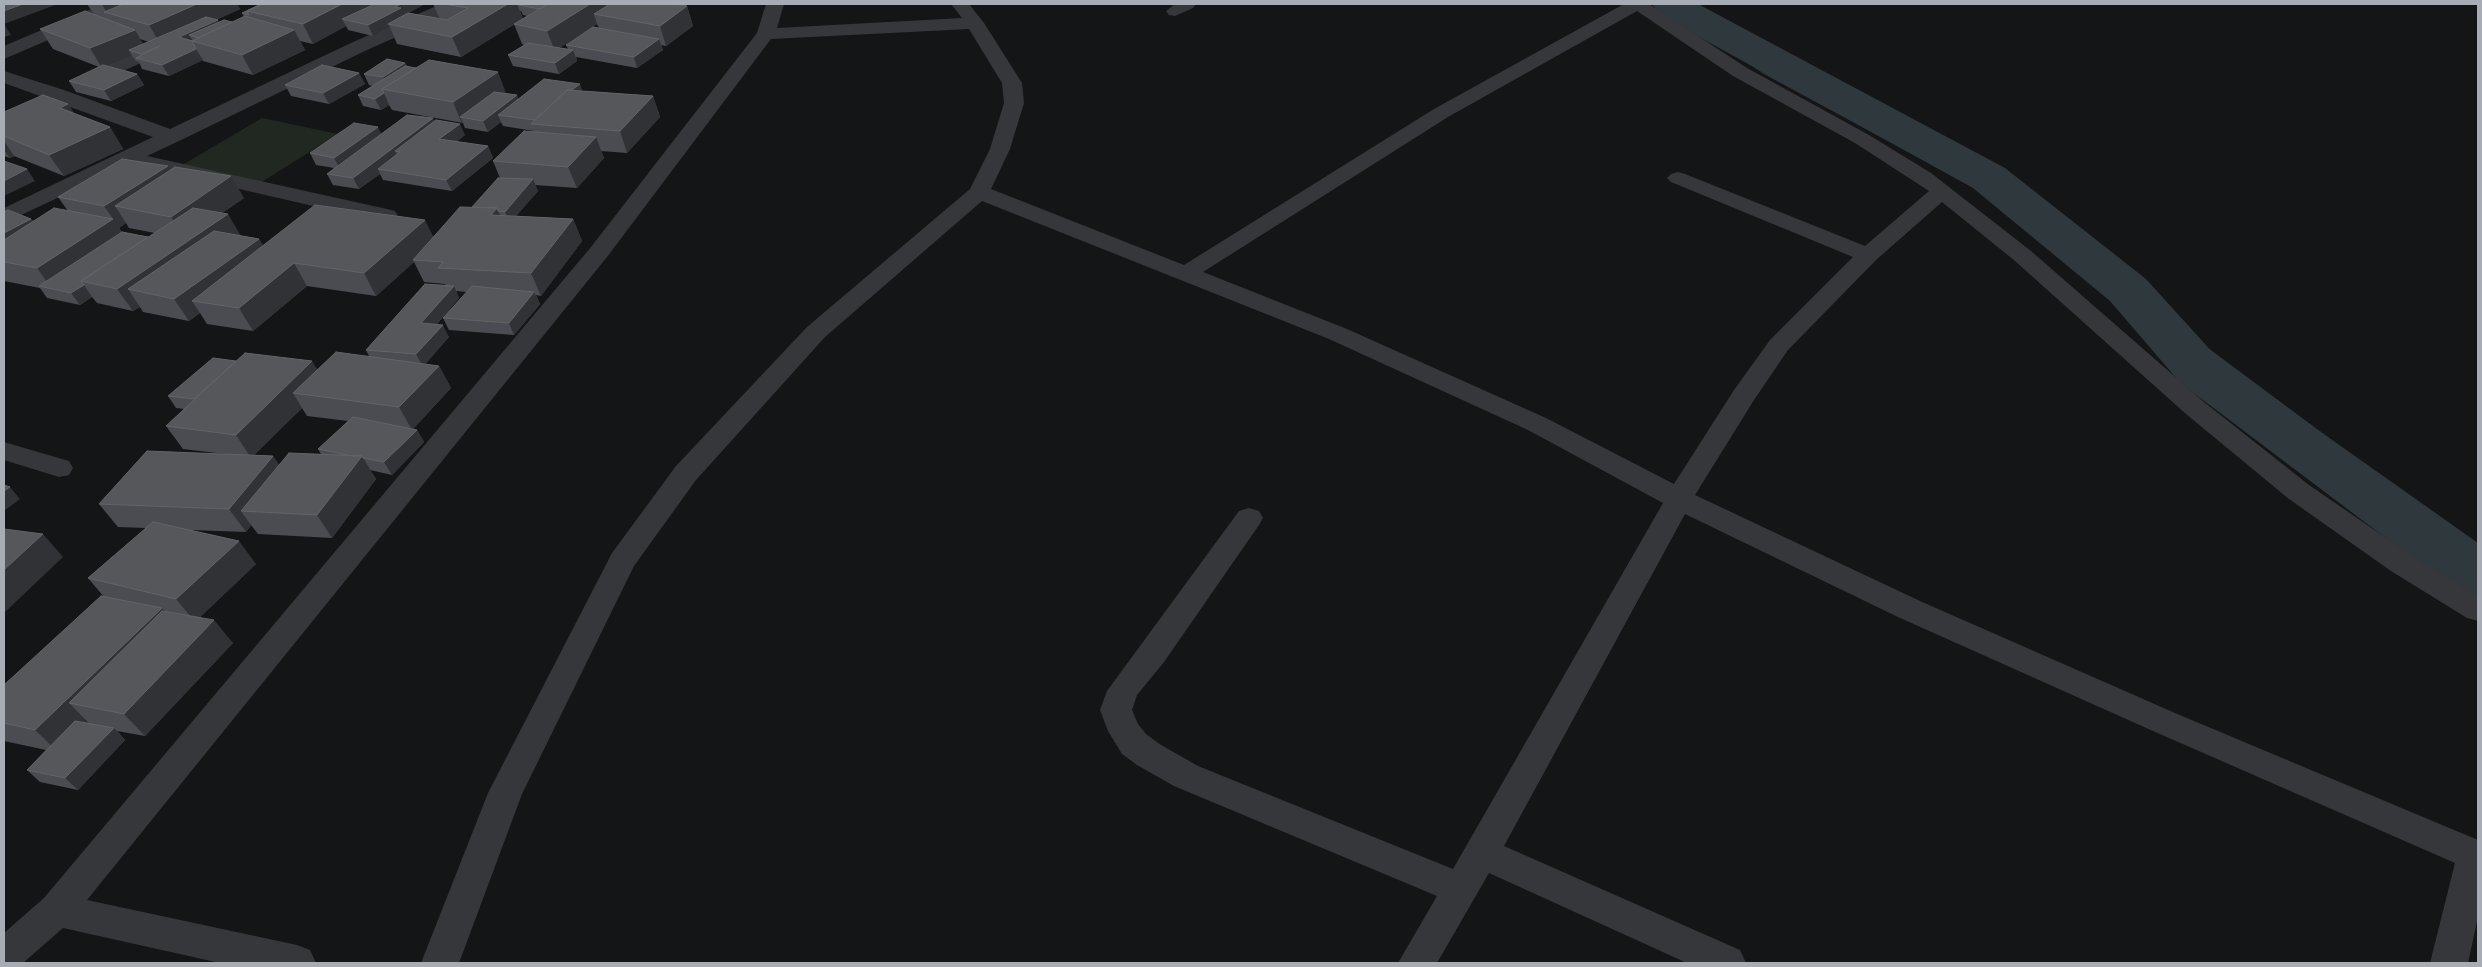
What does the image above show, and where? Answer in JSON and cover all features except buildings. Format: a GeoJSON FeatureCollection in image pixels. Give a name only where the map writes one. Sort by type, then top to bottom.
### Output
{"type":"FeatureCollection","features":[{"type":"Feature","properties":{"kind":"street"},"geometry":{"type":"LineString","coordinates":[[4,53],[117,4]]}},
{"type":"Feature","properties":{"kind":"street"},"geometry":{"type":"LineString","coordinates":[[4,216],[129,158],[360,46],[455,4]]}},
{"type":"Feature","properties":{"kind":"street"},"geometry":{"type":"LineString","coordinates":[[4,956],[57,910],[546,317],[766,34],[775,4]]}},
{"type":"Feature","properties":{"kind":"street"},"geometry":{"type":"LineString","coordinates":[[1185,274],[1441,114],[1637,4],[1664,20],[1740,72],[1862,139],[1942,191],[2023,256],[2195,408],[2299,492],[2401,563],[2478,610]]}},
{"type":"Feature","properties":{"kind":"street"},"geometry":{"type":"LineString","coordinates":[[440,963],[505,793],[622,561],[686,473],[816,332],[979,192],[1000,149],[1014,103],[1012,83],[968,14],[766,34]]}},
{"type":"Feature","properties":{"kind":"street"},"geometry":{"type":"LineString","coordinates":[[57,94],[180,38]]}},
{"type":"Feature","properties":{"kind":"street"},"geometry":{"type":"LineString","coordinates":[[4,77],[57,94],[172,137]]}},
{"type":"Feature","properties":{"kind":"street"},"geometry":{"type":"LineString","coordinates":[[129,158],[387,216]]}},
{"type":"Feature","properties":{"kind":"street"},"geometry":{"type":"LineString","coordinates":[[1678,178],[1868,255]]}},
{"type":"Feature","properties":{"kind":"street"},"geometry":{"type":"LineString","coordinates":[[1417,963],[1482,853],[1679,499],[1743,396],[1779,345],[1868,255],[1942,191]]}},
{"type":"Feature","properties":{"kind":"street"},"geometry":{"type":"LineString","coordinates":[[979,192],[1338,334],[1528,420],[1679,499],[1909,609],[2164,722],[2477,855],[2449,963]]}},
{"type":"Feature","properties":{"kind":"street"},"geometry":{"type":"LineString","coordinates":[[4,451],[59,468]]}},
{"type":"Feature","properties":{"kind":"street"},"geometry":{"type":"LineString","coordinates":[[1249,518],[1118,700],[1116,710],[1124,731],[1134,744],[1149,755],[1186,776],[1460,890]]}},
{"type":"Feature","properties":{"kind":"street"},"geometry":{"type":"LineString","coordinates":[[1482,853],[1727,963]]}},
{"type":"Feature","properties":{"kind":"street"},"geometry":{"type":"LineString","coordinates":[[57,910],[297,963]]}},
{"type":"Feature","properties":{"kind":"shaded area"},"geometry":{"type":"Polygon","coordinates":[[[262,118],[338,134],[257,185],[179,167],[262,118]]]}},
{"type":"Feature","properties":{"kind":"waterway"},"geometry":{"type":"LineString","coordinates":[[1663,4],[1768,72],[1988,190],[2478,558]]}},
{"type":"Feature","properties":{"kind":"waterway"},"geometry":{"type":"LineString","coordinates":[[1671,4],[1715,30],[1989,178],[2128,290],[2196,367],[2210,379],[2478,575]]}}]}
